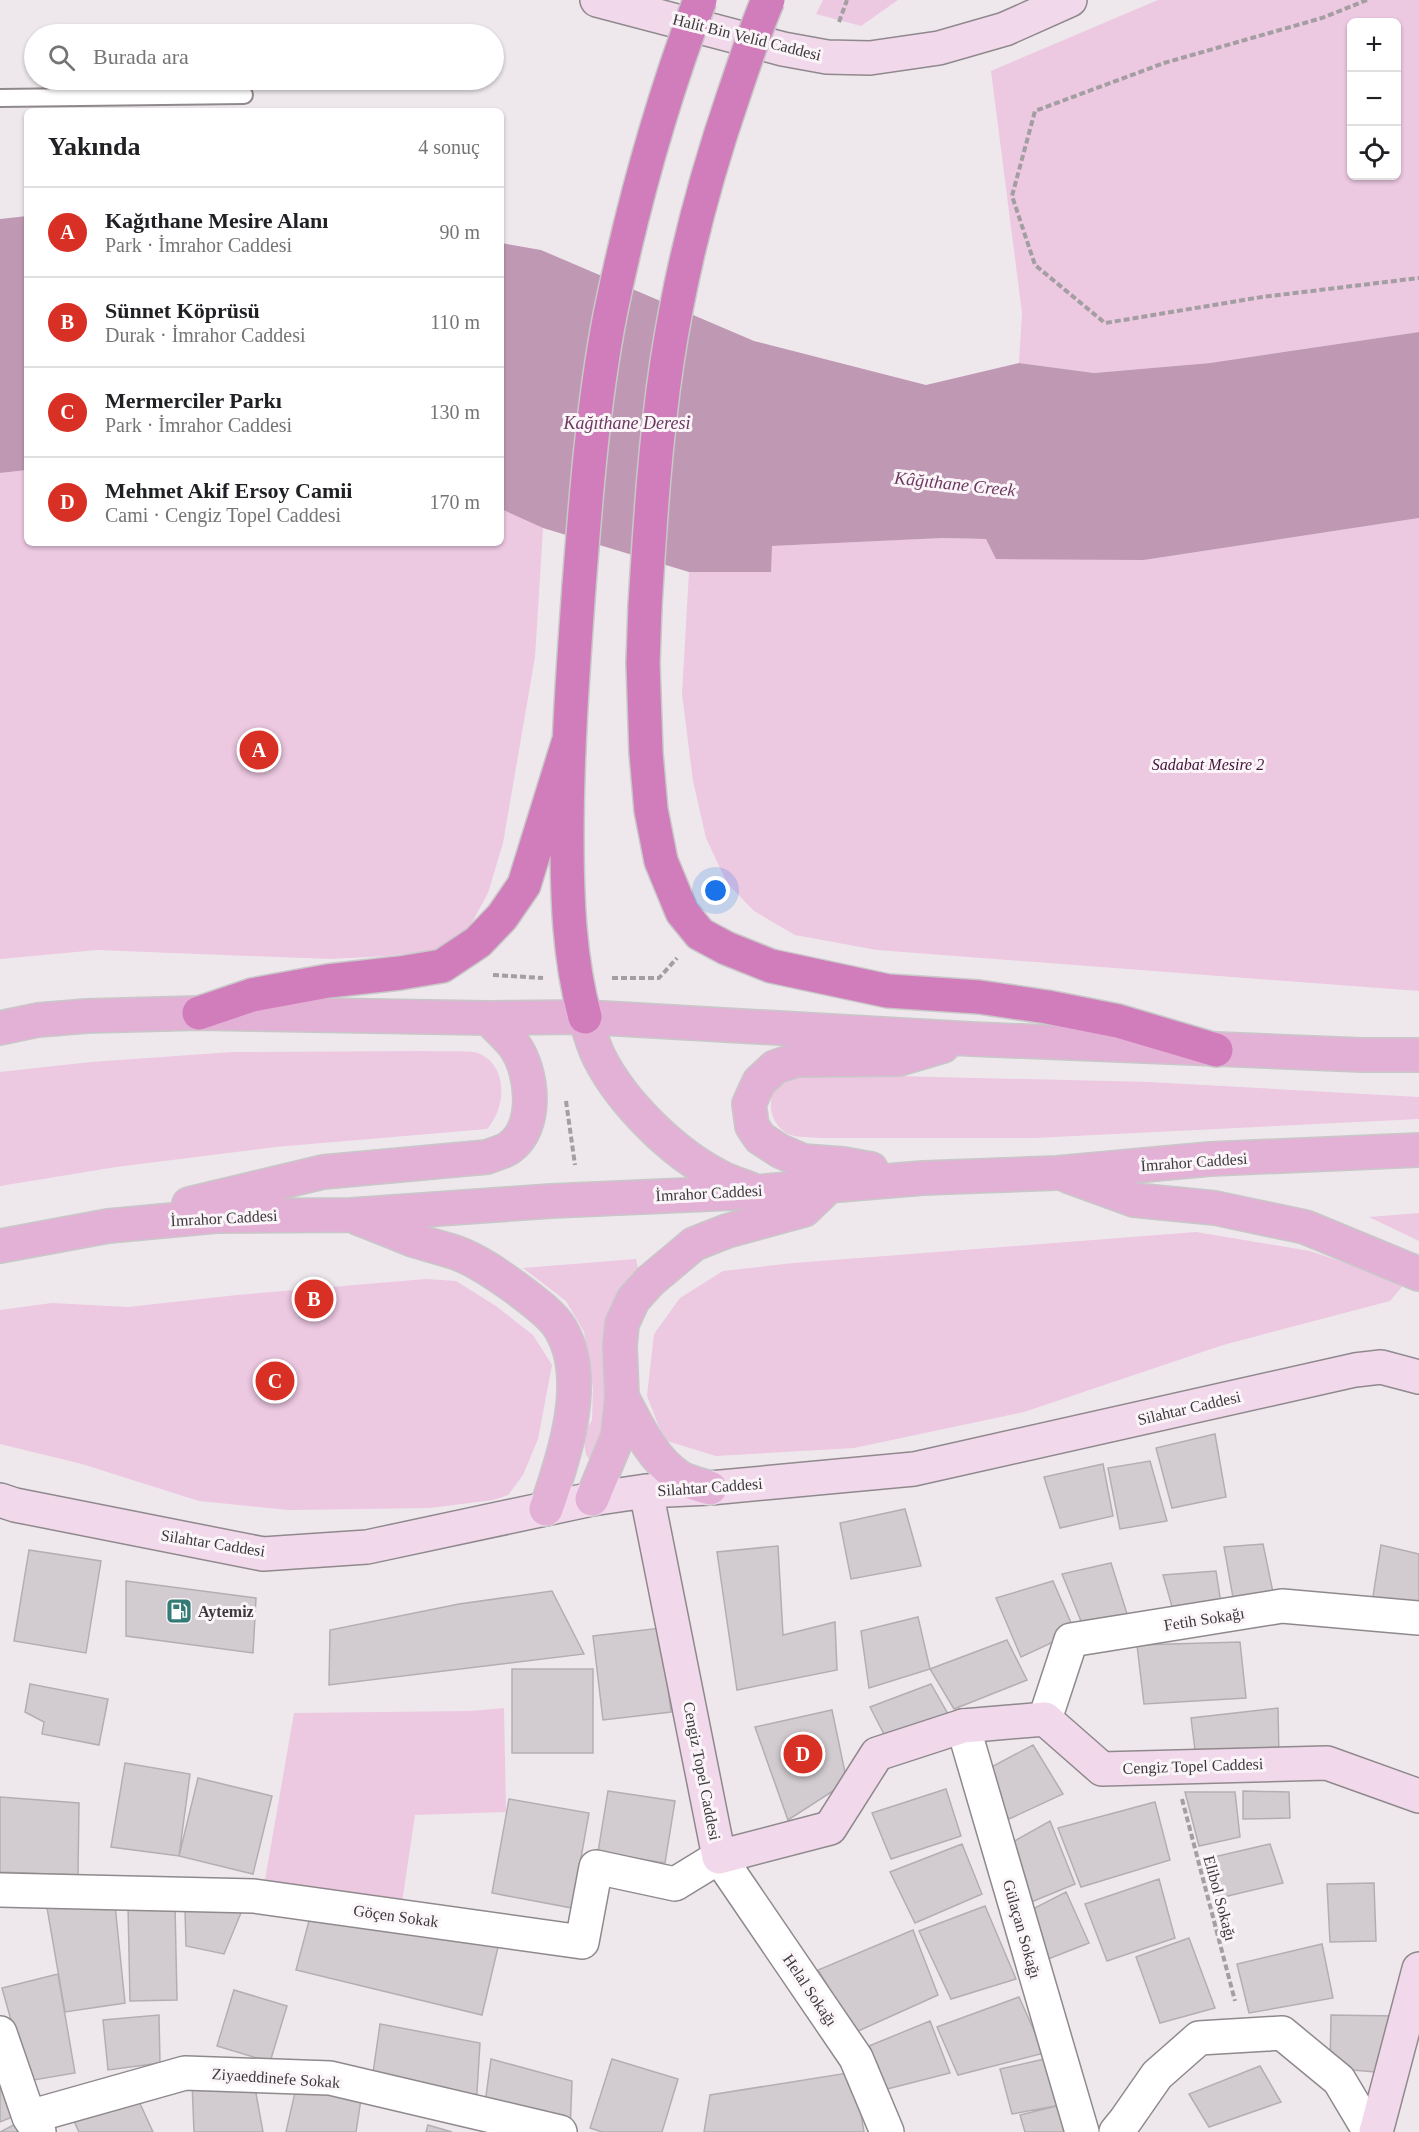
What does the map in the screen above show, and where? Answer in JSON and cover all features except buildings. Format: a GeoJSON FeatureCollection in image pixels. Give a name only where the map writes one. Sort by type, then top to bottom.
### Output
{"type":"FeatureCollection","features":[{"type":"Feature","properties":{"kind":"highway"},"geometry":{"type":"LineString","coordinates":[[585,1017],[578,994],[572,952],[567,889],[568,743],[594,417],[610,317],[628,235],[648,158],[700,0]]}},
{"type":"Feature","properties":{"kind":"highway"},"geometry":{"type":"LineString","coordinates":[[768,0],[715,149],[695,221],[667,362],[653,486],[643,674],[646,753],[651,810],[661,861],[682,912],[700,934],[726,948],[782,969],[888,991],[979,997],[1047,1007],[1118,1021],[1216,1050]]}},
{"type":"Feature","properties":{"kind":"highway"},"geometry":{"type":"LineString","coordinates":[[199,1013],[218,1005],[263,993],[327,981],[442,966],[471,947],[502,917],[524,885],[568,743]]}},
{"type":"Feature","properties":{"kind":"main road","name":"Halit Bin Velid Caddesi"},"geometry":{"type":"LineString","coordinates":[[611,2],[783,49],[826,57],[870,58],[939,48],[1005,29],[1070,0]]}},
{"type":"Feature","properties":{"kind":"main road"},"geometry":{"type":"LineString","coordinates":[[0,1013],[38,1020]]}},
{"type":"Feature","properties":{"kind":"main road"},"geometry":{"type":"LineString","coordinates":[[0,1028],[38,1020],[87,1016],[199,1013],[488,1018],[585,1017],[971,1039],[1216,1050],[1419,1055]]}},
{"type":"Feature","properties":{"kind":"main road"},"geometry":{"type":"LineString","coordinates":[[585,1017],[598,1056],[628,1101],[650,1125],[690,1158],[719,1177],[755,1191]]}},
{"type":"Feature","properties":{"kind":"main road"},"geometry":{"type":"LineString","coordinates":[[0,1230],[108,1226],[199,1201],[323,1172],[487,1156],[508,1148],[519,1137],[526,1121],[530,1103],[529,1078],[524,1063],[514,1046],[488,1018]]}},
{"type":"Feature","properties":{"kind":"main road"},"geometry":{"type":"LineString","coordinates":[[922,1178],[843,1164],[803,1161],[780,1151],[760,1138],[752,1126],[749,1104],[759,1082],[775,1067],[796,1060],[899,1059],[971,1039]]}},
{"type":"Feature","properties":{"kind":"main road","name":"İmrahor Caddesi"},"geometry":{"type":"LineString","coordinates":[[0,1246],[108,1226],[216,1216],[351,1215],[755,1191],[922,1178],[1057,1173],[1210,1159],[1419,1150]]}},
{"type":"Feature","properties":{"kind":"main road"},"geometry":{"type":"LineString","coordinates":[[1057,1173],[1134,1200],[1215,1208],[1305,1227],[1419,1274]]}},
{"type":"Feature","properties":{"kind":"main road"},"geometry":{"type":"LineString","coordinates":[[592,1499],[618,1436],[622,1397],[620,1347],[622,1324],[633,1300],[650,1281],[694,1245],[727,1231],[804,1210],[830,1185]]}},
{"type":"Feature","properties":{"kind":"main road"},"geometry":{"type":"LineString","coordinates":[[351,1215],[414,1240],[458,1253],[481,1265],[496,1273],[529,1298],[560,1326],[571,1353],[574,1379],[571,1420],[562,1460],[546,1509]]}},
{"type":"Feature","properties":{"kind":"main road","name":"Silahtar Caddesi"},"geometry":{"type":"LineString","coordinates":[[0,1500],[71,1517],[263,1554],[367,1547],[592,1499],[645,1491],[710,1488],[914,1469],[1355,1370],[1381,1367],[1419,1377]]}},
{"type":"Feature","properties":{"kind":"main road"},"geometry":{"type":"LineString","coordinates":[[622,1397],[645,1439],[660,1460],[680,1478],[710,1488]]}},
{"type":"Feature","properties":{"kind":"main road","name":"Cengiz Topel Caddesi"},"geometry":{"type":"LineString","coordinates":[[645,1491],[719,1857],[830,1828],[877,1754],[963,1726],[1045,1719],[1102,1769],[1327,1762],[1419,1796]]}},
{"type":"Feature","properties":{"kind":"main road"},"geometry":{"type":"LineString","coordinates":[[1376,2132],[1419,1969]]}},
{"type":"Feature","properties":{"kind":"street","name":"Fetih Sokağı"},"geometry":{"type":"LineString","coordinates":[[1045,1719],[1071,1640],[1281,1606],[1419,1618]]}},
{"type":"Feature","properties":{"kind":"street","name":"Gülaçan Sokağı"},"geometry":{"type":"LineString","coordinates":[[963,1726],[1082,2132]]}},
{"type":"Feature","properties":{"kind":"street","name":"Göçen Sokak"},"geometry":{"type":"LineString","coordinates":[[0,1890],[254,1896],[582,1942],[596,1867],[675,1884],[719,1857]]}},
{"type":"Feature","properties":{"kind":"street","name":"Helal Sokağı"},"geometry":{"type":"LineString","coordinates":[[719,1857],[856,2058],[887,2132]]}},
{"type":"Feature","properties":{"kind":"street"},"geometry":{"type":"LineString","coordinates":[[0,2033],[34,2124]]}},
{"type":"Feature","properties":{"kind":"street"},"geometry":{"type":"LineString","coordinates":[[1116,2132],[1157,2075],[1199,2038],[1282,2033],[1339,2080],[1370,2132]]}},
{"type":"Feature","properties":{"kind":"street","name":"Ziyaeddinefe Sokak"},"geometry":{"type":"LineString","coordinates":[[34,2124],[185,2073],[330,2078],[560,2132]]}},
{"type":"Feature","properties":{"kind":"lane"},"geometry":{"type":"LineString","coordinates":[[0,98],[244,95]]}},
{"type":"Feature","properties":{"kind":"path"},"geometry":{"type":"LineString","coordinates":[[1367,0],[1322,18],[1164,63],[1035,111],[1012,196],[1035,265],[1105,322],[1262,297],[1419,278]]}},
{"type":"Feature","properties":{"kind":"path"},"geometry":{"type":"LineString","coordinates":[[605,978],[659,978],[680,954]]}},
{"type":"Feature","properties":{"kind":"path"},"geometry":{"type":"LineString","coordinates":[[484,974],[543,978]]}},
{"type":"Feature","properties":{"kind":"path"},"geometry":{"type":"LineString","coordinates":[[566,1099],[576,1176]]}},
{"type":"Feature","properties":{"kind":"path","name":"Elibol Sokağı"},"geometry":{"type":"LineString","coordinates":[[1174,1767],[1244,2036]]}},
{"type":"Feature","properties":{"kind":"green space"},"geometry":{"type":"Polygon","coordinates":[[[823,0],[898,0],[861,26],[816,14],[823,0]]]}},
{"type":"Feature","properties":{"kind":"green space"},"geometry":{"type":"Polygon","coordinates":[[[1158,0],[1419,0],[1419,332],[1210,363],[1094,373],[1019,363],[1022,313],[991,71],[1158,0]]]}},
{"type":"Feature","properties":{"kind":"green space"},"geometry":{"type":"Polygon","coordinates":[[[24,470],[24,546],[504,546],[504,510],[543,528],[535,657],[503,843],[488,893],[469,928],[438,950],[387,956],[330,959],[97,950],[0,959],[0,473],[24,470]]]}},
{"type":"Feature","properties":{"kind":"green space","name":"Sadabat Mesire 2"},"geometry":{"type":"Polygon","coordinates":[[[1419,518],[1419,991],[877,950],[795,935],[754,911],[727,883],[706,838],[693,781],[682,694],[689,572],[771,572],[771,546],[943,538],[986,539],[1144,560],[1419,518]]]}},
{"type":"Feature","properties":{"kind":"green space"},"geometry":{"type":"Polygon","coordinates":[[[233,1052],[478,1053],[495,1067],[499,1077],[501,1099],[498,1110],[487,1129],[275,1147],[116,1167],[0,1186],[0,1072],[91,1062],[233,1052]]]}},
{"type":"Feature","properties":{"kind":"green space"},"geometry":{"type":"Polygon","coordinates":[[[810,1074],[1149,1082],[1419,1097],[1419,1119],[1034,1138],[821,1138],[788,1134],[773,1117],[771,1102],[773,1095],[776,1088],[785,1080],[810,1074]]]}},
{"type":"Feature","properties":{"kind":"green space"},"geometry":{"type":"Polygon","coordinates":[[[1419,1213],[1419,1241],[1369,1217],[1419,1213]]]}},
{"type":"Feature","properties":{"kind":"green space"},"geometry":{"type":"Polygon","coordinates":[[[1196,1232],[1310,1251],[1405,1283],[1390,1301],[1223,1345],[1024,1412],[854,1448],[716,1456],[664,1440],[647,1396],[654,1334],[680,1298],[723,1271],[794,1263],[1196,1232]]]}},
{"type":"Feature","properties":{"kind":"green space"},"geometry":{"type":"Polygon","coordinates":[[[636,1259],[639,1273],[597,1459],[590,1460],[586,1455],[584,1442],[586,1430],[592,1420],[593,1388],[584,1332],[566,1301],[523,1268],[636,1259]]]}},
{"type":"Feature","properties":{"kind":"green space"},"geometry":{"type":"Polygon","coordinates":[[[426,1279],[456,1281],[496,1306],[533,1335],[552,1365],[538,1439],[523,1475],[508,1495],[493,1500],[430,1508],[289,1510],[199,1501],[82,1464],[0,1444],[0,1310],[52,1303],[128,1307],[426,1279]]]}},
{"type":"Feature","properties":{"kind":"green space"},"geometry":{"type":"Polygon","coordinates":[[[504,1708],[506,1812],[415,1815],[401,1909],[265,1880],[294,1713],[471,1711],[504,1708]]]}},
{"type":"Feature","properties":{"kind":"water"},"geometry":{"type":"Polygon","coordinates":[[[24,216],[24,470],[0,473],[0,219],[24,216]]]}},
{"type":"Feature","properties":{"kind":"water","name":"Kağıthane Deresi"},"geometry":{"type":"Polygon","coordinates":[[[504,244],[541,250],[754,341],[926,385],[1019,363],[1094,373],[1210,363],[1419,332],[1419,518],[1144,560],[996,559],[986,539],[943,538],[772,546],[771,572],[689,572],[543,528],[504,510],[504,244]]]}},
{"type":"Feature","properties":{"kind":"place","name":"Kağıthane Mesire Alanı"},"geometry":{"type":"Point","coordinates":[259,750]}},
{"type":"Feature","properties":{"kind":"place","name":"Sünnet Köprüsü"},"geometry":{"type":"Point","coordinates":[314,1299]}},
{"type":"Feature","properties":{"kind":"place","name":"Mermerciler Parkı"},"geometry":{"type":"Point","coordinates":[275,1381]}},
{"type":"Feature","properties":{"kind":"place","name":"Aytemiz"},"geometry":{"type":"Point","coordinates":[179,1611]}},
{"type":"Feature","properties":{"kind":"place","name":"Mehmet Akif Ersoy Camii"},"geometry":{"type":"Point","coordinates":[803,1754]}},
{"type":"Feature","properties":{"kind":"water label","name":"Kâğıthane Creek"},"geometry":{"type":"Point","coordinates":[955,484]}}]}
